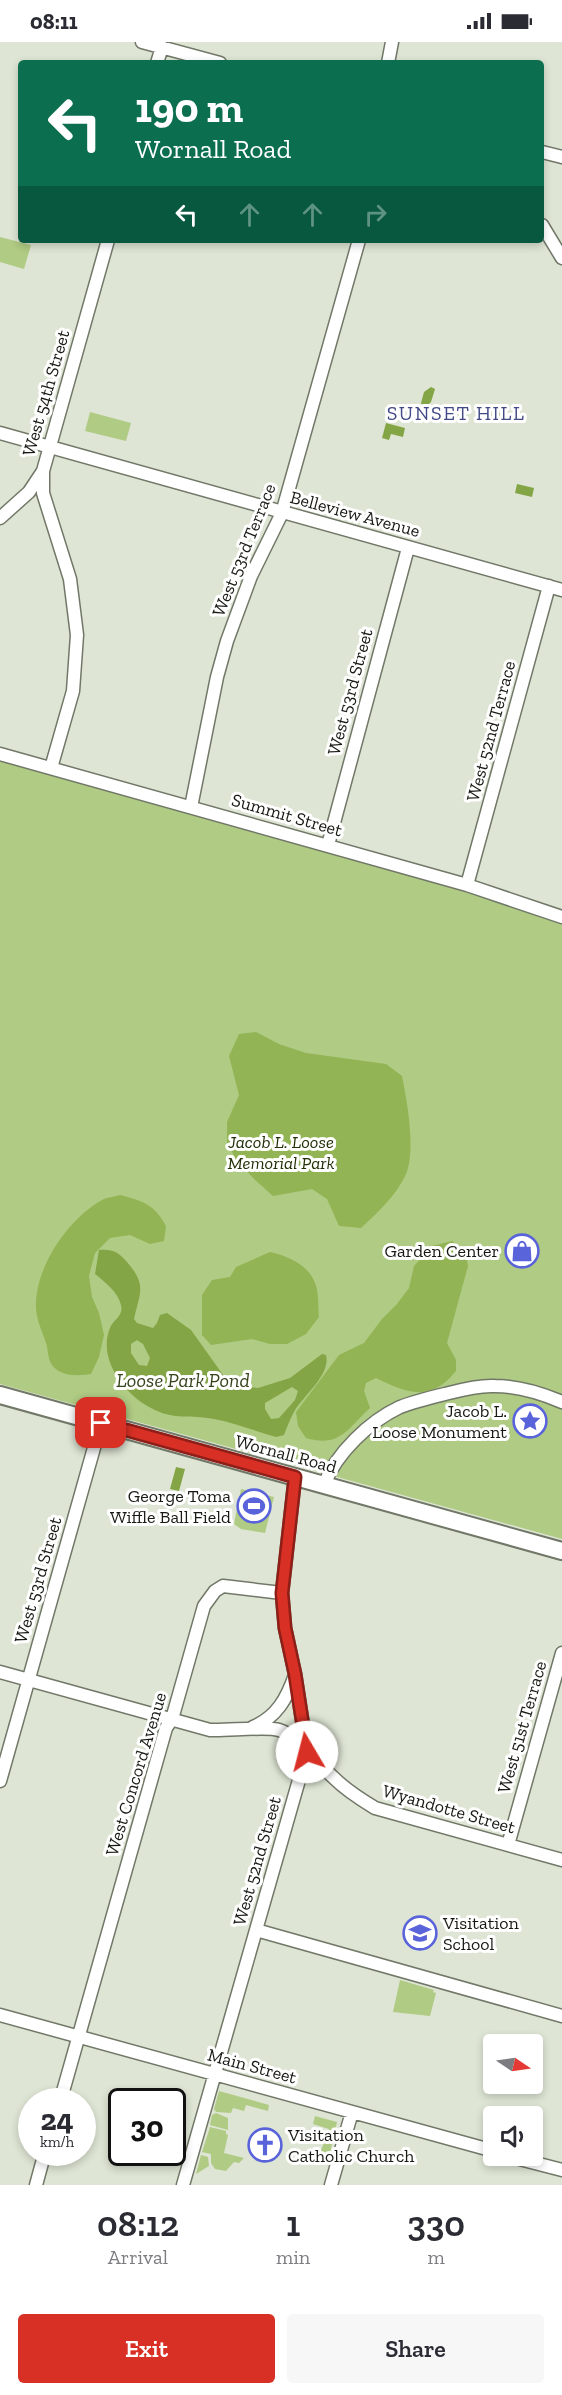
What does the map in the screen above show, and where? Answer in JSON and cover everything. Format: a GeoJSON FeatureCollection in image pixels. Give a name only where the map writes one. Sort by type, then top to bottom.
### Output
{"type":"FeatureCollection","features":[{"type":"Feature","properties":{"kind":"main road","name":"Wornall Road"},"geometry":{"type":"LineString","coordinates":[[0,1395],[562,1551]]}},
{"type":"Feature","properties":{"kind":"street"},"geometry":{"type":"LineString","coordinates":[[142,42],[208,60]]}},
{"type":"Feature","properties":{"kind":"street"},"geometry":{"type":"LineString","coordinates":[[389,60],[392,42]]}},
{"type":"Feature","properties":{"kind":"street"},"geometry":{"type":"LineString","coordinates":[[158,60],[162,47]]}},
{"type":"Feature","properties":{"kind":"street"},"geometry":{"type":"LineString","coordinates":[[544,152],[562,157]]}},
{"type":"Feature","properties":{"kind":"street"},"geometry":{"type":"LineString","coordinates":[[544,228],[562,258]]}},
{"type":"Feature","properties":{"kind":"street","name":"West 54th Street"},"geometry":{"type":"LineString","coordinates":[[51,768],[73,691],[77,635],[70,579],[43,493],[43,471],[107,243]]}},
{"type":"Feature","properties":{"kind":"street","name":"West 53rd Terrace"},"geometry":{"type":"LineString","coordinates":[[191,807],[217,677],[227,641],[251,576],[282,513],[358,243]]}},
{"type":"Feature","properties":{"kind":"street","name":"Belleview Avenue"},"geometry":{"type":"LineString","coordinates":[[0,433],[562,590]]}},
{"type":"Feature","properties":{"kind":"street"},"geometry":{"type":"LineString","coordinates":[[0,518],[29,492],[43,471]]}},
{"type":"Feature","properties":{"kind":"street","name":"West 53rd Street"},"geometry":{"type":"LineString","coordinates":[[328,845],[408,548]]}},
{"type":"Feature","properties":{"kind":"street","name":"West 52nd Terrace"},"geometry":{"type":"LineString","coordinates":[[467,885],[549,586]]}},
{"type":"Feature","properties":{"kind":"street","name":"Summit Street"},"geometry":{"type":"LineString","coordinates":[[0,754],[467,885],[562,917]]}},
{"type":"Feature","properties":{"kind":"street"},"geometry":{"type":"LineString","coordinates":[[324,1485],[332,1466],[352,1444],[384,1416],[401,1407],[485,1386],[522,1389],[562,1402]]}},
{"type":"Feature","properties":{"kind":"street","name":"West 53rd Street"},"geometry":{"type":"LineString","coordinates":[[0,1781],[101,1423]]}},
{"type":"Feature","properties":{"kind":"street","name":"West 52nd Street"},"geometry":{"type":"LineString","coordinates":[[183,2185],[307,1752],[295,1674],[285,1628],[282,1593],[295,1477]]}},
{"type":"Feature","properties":{"kind":"street","name":"West Concord Avenue"},"geometry":{"type":"LineString","coordinates":[[64,2088],[166,1728],[172,1719],[204,1606],[209,1598],[223,1586],[282,1593]]}},
{"type":"Feature","properties":{"kind":"street","name":"West 51st Terrace"},"geometry":{"type":"LineString","coordinates":[[508,1845],[562,1653]]}},
{"type":"Feature","properties":{"kind":"street","name":"Wyandotte Street"},"geometry":{"type":"LineString","coordinates":[[0,1672],[210,1730],[271,1728],[279,1730],[297,1740],[354,1796],[375,1808],[562,1860]]}},
{"type":"Feature","properties":{"kind":"street","name":"Wyandotte Street"},"geometry":{"type":"LineString","coordinates":[[245,1730],[264,1723],[279,1708],[287,1696],[295,1674]]}},
{"type":"Feature","properties":{"kind":"street"},"geometry":{"type":"LineString","coordinates":[[256,1930],[562,2016]]}},
{"type":"Feature","properties":{"kind":"street","name":"Main Street"},"geometry":{"type":"LineString","coordinates":[[0,2015],[483,2148]]}},
{"type":"Feature","properties":{"kind":"street"},"geometry":{"type":"LineString","coordinates":[[331,2185],[352,2112]]}},
{"type":"Feature","properties":{"kind":"street"},"geometry":{"type":"LineString","coordinates":[[543,2165],[562,2170]]}},
{"type":"Feature","properties":{"kind":"street"},"geometry":{"type":"LineString","coordinates":[[36,2185],[41,2166]]}},
{"type":"Feature","properties":{"kind":"green space"},"geometry":{"type":"Polygon","coordinates":[[[0,237],[31,245],[24,269],[0,262],[0,237]]]}},
{"type":"Feature","properties":{"kind":"green space"},"geometry":{"type":"Polygon","coordinates":[[[90,412],[131,423],[126,441],[85,431],[90,412]]]}},
{"type":"Feature","properties":{"kind":"green space","name":"Jacob L. Loose Memorial Park"},"geometry":{"type":"Polygon","coordinates":[[[0,759],[464,890],[562,922],[562,1539],[0,1384],[0,759]]]}},
{"type":"Feature","properties":{"kind":"green space"},"geometry":{"type":"Polygon","coordinates":[[[256,1032],[279,1044],[306,1053],[386,1064],[402,1076],[410,1125],[409,1164],[397,1189],[361,1228],[339,1226],[327,1199],[312,1189],[273,1196],[236,1159],[227,1143],[227,1122],[239,1095],[229,1056],[239,1034],[256,1032]]]}},
{"type":"Feature","properties":{"kind":"green space"},"geometry":{"type":"Polygon","coordinates":[[[120,1195],[147,1204],[157,1213],[166,1226],[164,1241],[150,1244],[130,1235],[110,1238],[95,1253],[89,1276],[92,1297],[99,1313],[104,1335],[99,1357],[91,1374],[65,1374],[51,1363],[37,1316],[37,1292],[41,1276],[56,1246],[77,1219],[102,1200],[120,1195]]]}},
{"type":"Feature","properties":{"kind":"green space"},"geometry":{"type":"Polygon","coordinates":[[[452,1241],[465,1250],[468,1266],[447,1343],[456,1360],[456,1371],[447,1381],[437,1387],[419,1392],[398,1388],[376,1378],[366,1383],[364,1391],[370,1408],[342,1435],[327,1440],[306,1438],[298,1426],[296,1412],[339,1355],[364,1343],[397,1304],[409,1288],[414,1266],[432,1246],[452,1241]]]}},
{"type":"Feature","properties":{"kind":"green space"},"geometry":{"type":"Polygon","coordinates":[[[270,1252],[296,1262],[312,1276],[317,1291],[319,1317],[306,1334],[287,1344],[270,1344],[252,1339],[211,1345],[202,1335],[202,1295],[212,1280],[230,1277],[236,1267],[270,1252]]]}},
{"type":"Feature","properties":{"kind":"green space","name":"George Toma Wiffle Ball Field"},"geometry":{"type":"Polygon","coordinates":[[[241,1489],[274,1497],[265,1533],[241,1529],[234,1524],[241,1489]]]}},
{"type":"Feature","properties":{"kind":"green space"},"geometry":{"type":"Polygon","coordinates":[[[400,1980],[434,1990],[433,1992],[436,1993],[430,2016],[393,2012],[400,1980]]]}},
{"type":"Feature","properties":{"kind":"green space"},"geometry":{"type":"Polygon","coordinates":[[[219,2091],[269,2105],[268,2111],[246,2105],[244,2111],[233,2108],[231,2113],[216,2112],[214,2109],[219,2091]]]}},
{"type":"Feature","properties":{"kind":"green space"},"geometry":{"type":"Polygon","coordinates":[[[216,2113],[228,2118],[228,2130],[210,2125],[212,2115],[216,2113]]]}},
{"type":"Feature","properties":{"kind":"green space"},"geometry":{"type":"Polygon","coordinates":[[[315,2116],[337,2122],[330,2153],[326,2156],[319,2156],[329,2129],[313,2124],[315,2116]]]}},
{"type":"Feature","properties":{"kind":"green space"},"geometry":{"type":"Polygon","coordinates":[[[210,2127],[226,2131],[228,2135],[224,2153],[244,2158],[239,2163],[234,2162],[226,2171],[215,2169],[211,2163],[211,2154],[202,2152],[210,2127]]]}},
{"type":"Feature","properties":{"kind":"green space"},"geometry":{"type":"Polygon","coordinates":[[[201,2155],[208,2157],[209,2166],[196,2174],[201,2155]]]}},
{"type":"Feature","properties":{"kind":"water"},"geometry":{"type":"Polygon","coordinates":[[[431,387],[435,389],[431,402],[423,406],[421,403],[424,392],[431,387]]]}},
{"type":"Feature","properties":{"kind":"water"},"geometry":{"type":"Polygon","coordinates":[[[483,411],[506,413],[505,423],[482,420],[483,411]]]}},
{"type":"Feature","properties":{"kind":"water"},"geometry":{"type":"Polygon","coordinates":[[[386,423],[405,428],[403,437],[391,434],[389,440],[382,438],[386,423]]]}},
{"type":"Feature","properties":{"kind":"water"},"geometry":{"type":"Polygon","coordinates":[[[517,484],[534,488],[532,497],[515,493],[517,484]]]}},
{"type":"Feature","properties":{"kind":"water","name":"Loose Park Pond"},"geometry":{"type":"Polygon","coordinates":[[[99,1250],[112,1251],[121,1256],[140,1283],[140,1295],[134,1319],[137,1323],[153,1328],[160,1315],[167,1313],[191,1330],[232,1385],[258,1388],[290,1378],[322,1354],[326,1355],[324,1370],[294,1412],[284,1435],[276,1437],[222,1421],[175,1416],[160,1412],[141,1402],[132,1394],[123,1385],[110,1364],[107,1340],[111,1325],[122,1309],[114,1292],[95,1274],[99,1250]],[[137,1340],[131,1344],[131,1353],[139,1365],[147,1366],[150,1358],[143,1344],[137,1340]],[[292,1387],[265,1403],[265,1409],[271,1419],[279,1418],[295,1400],[298,1391],[292,1387]]]}},
{"type":"Feature","properties":{"kind":"water"},"geometry":{"type":"Polygon","coordinates":[[[176,1467],[185,1469],[179,1491],[170,1489],[176,1467]]]}},
{"type":"Feature","properties":{"kind":"place","name":"Garden Center"},"geometry":{"type":"Point","coordinates":[522,1251]}},
{"type":"Feature","properties":{"kind":"place","name":"Jacob L. Loose Monument"},"geometry":{"type":"Point","coordinates":[530,1421]}},
{"type":"Feature","properties":{"kind":"place","name":"George Toma Wiffle Ball Field"},"geometry":{"type":"Point","coordinates":[254,1506]}},
{"type":"Feature","properties":{"kind":"place","name":"Visitation School"},"geometry":{"type":"Point","coordinates":[420,1933]}},
{"type":"Feature","properties":{"kind":"place","name":"Visitation Catholic Church"},"geometry":{"type":"Point","coordinates":[265,2145]}},
{"type":"Feature","properties":{"kind":"district","name":"SUNSET HILL"},"geometry":{"type":"Point","coordinates":[456,413]}},
{"type":"Feature","properties":{"kind":"route"},"geometry":{"type":"LineString","coordinates":[[101,1423],[295,1477],[282,1593],[285,1628],[295,1674],[307,1752]]}}]}
